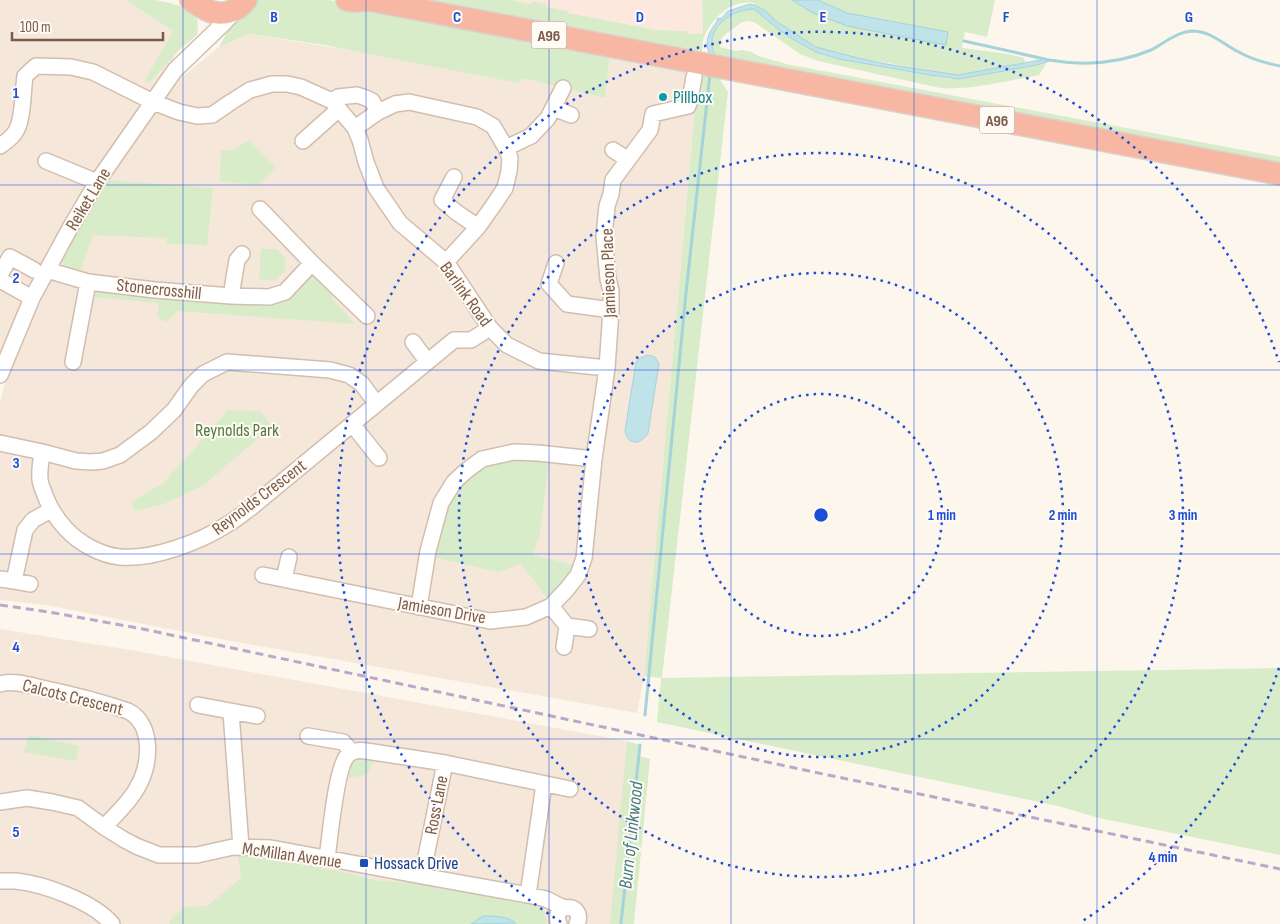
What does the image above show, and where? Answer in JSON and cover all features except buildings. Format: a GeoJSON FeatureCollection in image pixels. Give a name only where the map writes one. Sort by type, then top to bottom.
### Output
{"type":"FeatureCollection","features":[{"type":"Feature","properties":{"kind":"highway","name":"A96"},"geometry":{"type":"LineString","coordinates":[[347,0],[369,0],[704,69],[1280,174]]}},
{"type":"Feature","properties":{"kind":"highway"},"geometry":{"type":"LineString","coordinates":[[197,3],[215,13],[226,13],[241,5]]}},
{"type":"Feature","properties":{"kind":"street"},"geometry":{"type":"LineString","coordinates":[[197,3],[208,30],[204,42]]}},
{"type":"Feature","properties":{"kind":"street","name":"Reiket Lane"},"geometry":{"type":"LineString","coordinates":[[1,368],[32,298],[41,270],[97,182],[175,70],[241,5]]}},
{"type":"Feature","properties":{"kind":"street","name":"Barlink Road"},"geometry":{"type":"LineString","coordinates":[[0,146],[18,129],[25,76],[36,66],[71,67],[92,72],[152,102],[179,112],[198,116],[212,116],[250,90],[272,84],[287,84],[301,87],[336,105],[355,128],[376,188],[400,223],[446,262],[490,328],[507,345],[539,361],[607,368]]}},
{"type":"Feature","properties":{"kind":"street","name":"Jamieson Place"},"geometry":{"type":"LineString","coordinates":[[607,368],[611,291],[604,236],[613,180],[650,130],[653,114],[688,106],[704,69]]}},
{"type":"Feature","properties":{"kind":"street"},"geometry":{"type":"LineString","coordinates":[[506,148],[531,136],[548,118],[563,88]]}},
{"type":"Feature","properties":{"kind":"street"},"geometry":{"type":"LineString","coordinates":[[303,141],[336,105],[338,97],[357,95],[366,98],[372,101],[378,112]]}},
{"type":"Feature","properties":{"kind":"street"},"geometry":{"type":"LineString","coordinates":[[355,128],[378,112],[395,104],[409,102],[477,117],[493,126],[510,158],[505,188],[478,227],[446,262]]}},
{"type":"Feature","properties":{"kind":"street"},"geometry":{"type":"LineString","coordinates":[[554,108],[570,116]]}},
{"type":"Feature","properties":{"kind":"street"},"geometry":{"type":"LineString","coordinates":[[613,150],[627,159]]}},
{"type":"Feature","properties":{"kind":"street"},"geometry":{"type":"LineString","coordinates":[[46,161],[97,182]]}},
{"type":"Feature","properties":{"kind":"street"},"geometry":{"type":"LineString","coordinates":[[454,177],[442,200],[478,227]]}},
{"type":"Feature","properties":{"kind":"street"},"geometry":{"type":"LineString","coordinates":[[260,209],[312,263],[368,316]]}},
{"type":"Feature","properties":{"kind":"street"},"geometry":{"type":"LineString","coordinates":[[231,296],[237,260],[242,254]]}},
{"type":"Feature","properties":{"kind":"street","name":"Stonecrosshill"},"geometry":{"type":"LineString","coordinates":[[0,275],[10,257],[41,270],[88,282],[231,296],[269,296],[285,292],[312,263]]}},
{"type":"Feature","properties":{"kind":"street"},"geometry":{"type":"LineString","coordinates":[[556,263],[549,284],[567,304],[611,310]]}},
{"type":"Feature","properties":{"kind":"street"},"geometry":{"type":"LineString","coordinates":[[0,280],[32,298]]}},
{"type":"Feature","properties":{"kind":"street"},"geometry":{"type":"LineString","coordinates":[[73,362],[88,282]]}},
{"type":"Feature","properties":{"kind":"street","name":"Reynolds Crescent"},"geometry":{"type":"LineString","coordinates":[[42,452],[39,480],[51,510],[58,521],[71,534],[87,545],[104,553],[120,556],[138,556],[163,552],[191,544],[229,524],[454,340],[471,340],[490,328]]}},
{"type":"Feature","properties":{"kind":"street"},"geometry":{"type":"LineString","coordinates":[[413,342],[427,361]]}},
{"type":"Feature","properties":{"kind":"street"},"geometry":{"type":"LineString","coordinates":[[0,443],[76,461],[103,461],[120,455],[152,432],[174,410],[190,386],[202,374],[227,362],[330,370],[349,375],[362,384],[376,403]]}},
{"type":"Feature","properties":{"kind":"street","name":"Jamieson Drive"},"geometry":{"type":"LineString","coordinates":[[264,575],[490,620],[526,617],[551,606],[578,575],[584,558],[594,459],[607,368]]}},
{"type":"Feature","properties":{"kind":"street"},"geometry":{"type":"LineString","coordinates":[[352,424],[379,458]]}},
{"type":"Feature","properties":{"kind":"street"},"geometry":{"type":"LineString","coordinates":[[419,607],[428,551],[440,504],[454,482],[466,471],[482,459],[514,452],[594,459]]}},
{"type":"Feature","properties":{"kind":"street"},"geometry":{"type":"LineString","coordinates":[[30,584],[7,580],[25,530],[33,520],[51,510]]}},
{"type":"Feature","properties":{"kind":"street"},"geometry":{"type":"LineString","coordinates":[[284,579],[289,557]]}},
{"type":"Feature","properties":{"kind":"street"},"geometry":{"type":"LineString","coordinates":[[551,606],[567,626],[589,629]]}},
{"type":"Feature","properties":{"kind":"street"},"geometry":{"type":"LineString","coordinates":[[564,647],[567,626]]}},
{"type":"Feature","properties":{"kind":"street","name":"Calcots Crescent"},"geometry":{"type":"LineString","coordinates":[[0,684],[7,682],[24,684],[62,692],[128,710],[137,717],[144,727],[146,738],[147,752],[144,774],[137,788],[104,827]]}},
{"type":"Feature","properties":{"kind":"street"},"geometry":{"type":"LineString","coordinates":[[198,705],[257,716]]}},
{"type":"Feature","properties":{"kind":"street"},"geometry":{"type":"LineString","coordinates":[[231,712],[241,846]]}},
{"type":"Feature","properties":{"kind":"street"},"geometry":{"type":"LineString","coordinates":[[308,736],[343,742],[352,752]]}},
{"type":"Feature","properties":{"kind":"street"},"geometry":{"type":"LineString","coordinates":[[327,858],[339,774],[347,755],[359,750],[445,763],[570,789]]}},
{"type":"Feature","properties":{"kind":"street","name":"Ross Lane"},"geometry":{"type":"LineString","coordinates":[[422,876],[445,763]]}},
{"type":"Feature","properties":{"kind":"street"},"geometry":{"type":"LineString","coordinates":[[528,895],[544,784]]}},
{"type":"Feature","properties":{"kind":"street","name":"McMillan Avenue"},"geometry":{"type":"LineString","coordinates":[[0,802],[27,798],[78,808],[104,827],[136,846],[159,856],[198,855],[241,846],[271,848],[528,895],[546,899],[564,908]]}},
{"type":"Feature","properties":{"kind":"street"},"geometry":{"type":"LineString","coordinates":[[0,882],[16,881],[52,889],[98,911],[112,924]]}},
{"type":"Feature","properties":{"kind":"street"},"geometry":{"type":"LineString","coordinates":[[559,924],[557,919],[559,912],[564,908],[571,908],[577,912],[579,919],[577,924]]}},
{"type":"Feature","properties":{"kind":"shaded area"},"geometry":{"type":"Polygon","coordinates":[[[0,0],[126,0],[173,31],[175,70],[125,142],[0,364],[0,0]]]}},
{"type":"Feature","properties":{"kind":"shaded area"},"geometry":{"type":"Polygon","coordinates":[[[510,0],[702,0],[703,33],[688,34],[687,31],[657,30],[510,0]]]}},
{"type":"Feature","properties":{"kind":"shaded area"},"geometry":{"type":"Polygon","coordinates":[[[250,34],[522,78],[605,97],[610,55],[698,74],[644,676],[637,713],[231,641],[46,605],[0,600],[0,403],[6,379],[60,258],[126,149],[182,77],[219,47],[250,34]]]}},
{"type":"Feature","properties":{"kind":"shaded area"},"geometry":{"type":"Polygon","coordinates":[[[0,629],[131,650],[627,741],[612,924],[0,924],[0,629]]]}},
{"type":"Feature","properties":{"kind":"green space"},"geometry":{"type":"Polygon","coordinates":[[[126,0],[154,0],[170,3],[192,12],[197,20],[197,35],[179,50],[149,83],[145,80],[173,31],[126,0]]]}},
{"type":"Feature","properties":{"kind":"green space"},"geometry":{"type":"Polygon","coordinates":[[[255,0],[329,0],[610,55],[605,98],[522,78],[518,83],[324,45],[250,34],[219,47],[230,27],[255,0]]]}},
{"type":"Feature","properties":{"kind":"green space"},"geometry":{"type":"Polygon","coordinates":[[[405,0],[511,0],[531,4],[532,1],[546,4],[546,7],[568,11],[568,13],[657,30],[687,31],[688,34],[703,33],[702,0],[995,0],[987,37],[965,32],[962,48],[1008,54],[1024,58],[1025,61],[1024,63],[958,75],[858,58],[816,47],[776,21],[766,11],[754,5],[754,3],[733,6],[712,23],[703,39],[702,51],[705,54],[405,0]]]}},
{"type":"Feature","properties":{"kind":"green space"},"geometry":{"type":"Polygon","coordinates":[[[755,9],[794,40],[816,52],[839,59],[891,69],[951,79],[972,77],[1047,62],[1039,75],[978,86],[940,88],[818,61],[800,54],[754,22],[742,22],[721,39],[720,47],[735,51],[751,52],[786,64],[1280,157],[1280,164],[716,57],[712,38],[718,25],[736,13],[755,9]]]}},
{"type":"Feature","properties":{"kind":"green space"},"geometry":{"type":"Polygon","coordinates":[[[698,74],[719,78],[728,92],[662,678],[1280,668],[1280,855],[1099,818],[1058,806],[657,722],[661,678],[644,676],[698,74]]]}},
{"type":"Feature","properties":{"kind":"green space"},"geometry":{"type":"Polygon","coordinates":[[[249,140],[276,167],[258,185],[220,181],[221,150],[233,150],[249,140]]]}},
{"type":"Feature","properties":{"kind":"green space"},"geometry":{"type":"Polygon","coordinates":[[[107,180],[213,188],[207,245],[167,244],[167,238],[93,235],[81,270],[66,269],[62,261],[63,254],[107,180]]]}},
{"type":"Feature","properties":{"kind":"green space"},"geometry":{"type":"Polygon","coordinates":[[[261,249],[277,249],[286,259],[285,271],[275,281],[259,279],[261,249]]]}},
{"type":"Feature","properties":{"kind":"green space"},"geometry":{"type":"Polygon","coordinates":[[[313,273],[334,293],[332,298],[355,324],[178,311],[166,322],[158,317],[158,303],[92,297],[94,292],[103,286],[264,304],[276,303],[287,298],[313,273]]]}},
{"type":"Feature","properties":{"kind":"green space","name":"Reynolds Park"},"geometry":{"type":"Polygon","coordinates":[[[228,410],[260,411],[272,426],[204,485],[164,504],[134,511],[132,502],[163,483],[228,410]]]}},
{"type":"Feature","properties":{"kind":"green space"},"geometry":{"type":"Polygon","coordinates":[[[549,458],[540,533],[533,555],[574,565],[570,577],[548,599],[521,564],[498,572],[433,557],[442,514],[467,475],[498,459],[549,458]]]}},
{"type":"Feature","properties":{"kind":"green space"},"geometry":{"type":"Polygon","coordinates":[[[29,735],[79,746],[76,761],[24,752],[29,735]]]}},
{"type":"Feature","properties":{"kind":"green space"},"geometry":{"type":"Polygon","coordinates":[[[627,741],[640,745],[639,756],[650,759],[634,924],[610,924],[627,741]]]}},
{"type":"Feature","properties":{"kind":"green space"},"geometry":{"type":"Polygon","coordinates":[[[347,755],[375,759],[366,774],[345,779],[347,755]]]}},
{"type":"Feature","properties":{"kind":"green space"},"geometry":{"type":"Polygon","coordinates":[[[256,855],[378,881],[413,882],[537,904],[544,909],[547,924],[169,924],[172,918],[185,907],[207,906],[241,878],[238,856],[256,855]]]}},
{"type":"Feature","properties":{"kind":"water"},"geometry":{"type":"Polygon","coordinates":[[[792,0],[818,0],[847,13],[948,32],[946,45],[847,26],[813,13],[792,0]]]}},
{"type":"Feature","properties":{"kind":"water"},"geometry":{"type":"Polygon","coordinates":[[[750,4],[766,11],[776,21],[816,47],[886,64],[958,75],[1046,59],[1052,60],[1037,65],[959,79],[929,75],[839,59],[816,52],[778,29],[754,9],[732,15],[720,24],[712,37],[712,48],[716,57],[707,55],[709,53],[707,39],[717,19],[722,18],[728,11],[750,4]]]}},
{"type":"Feature","properties":{"kind":"water"},"geometry":{"type":"Polygon","coordinates":[[[648,355],[655,357],[659,364],[648,433],[642,440],[635,442],[629,439],[625,431],[636,362],[648,355]]]}},
{"type":"Feature","properties":{"kind":"water"},"geometry":{"type":"Polygon","coordinates":[[[483,916],[496,916],[516,923],[471,924],[483,916]]]}},
{"type":"Feature","properties":{"kind":"waterway"},"geometry":{"type":"LineString","coordinates":[[964,41],[1049,60],[1088,63],[1113,61],[1139,55],[1176,36],[1192,31],[1205,33],[1242,54],[1280,66]]}},
{"type":"Feature","properties":{"kind":"waterway"},"geometry":{"type":"LineString","coordinates":[[645,715],[686,293],[710,74]]}},
{"type":"Feature","properties":{"kind":"waterway","name":"Burn of Linkwood"},"geometry":{"type":"LineString","coordinates":[[621,924],[640,745]]}},
{"type":"Feature","properties":{"kind":"railway"},"geometry":{"type":"LineString","coordinates":[[0,605],[143,629],[1280,869]]}},
{"type":"Feature","properties":{"kind":"place","name":"Pillbox"},"geometry":{"type":"Point","coordinates":[663,97]}},
{"type":"Feature","properties":{"kind":"place","name":"Hossack Drive"},"geometry":{"type":"Point","coordinates":[364,863]}}]}
